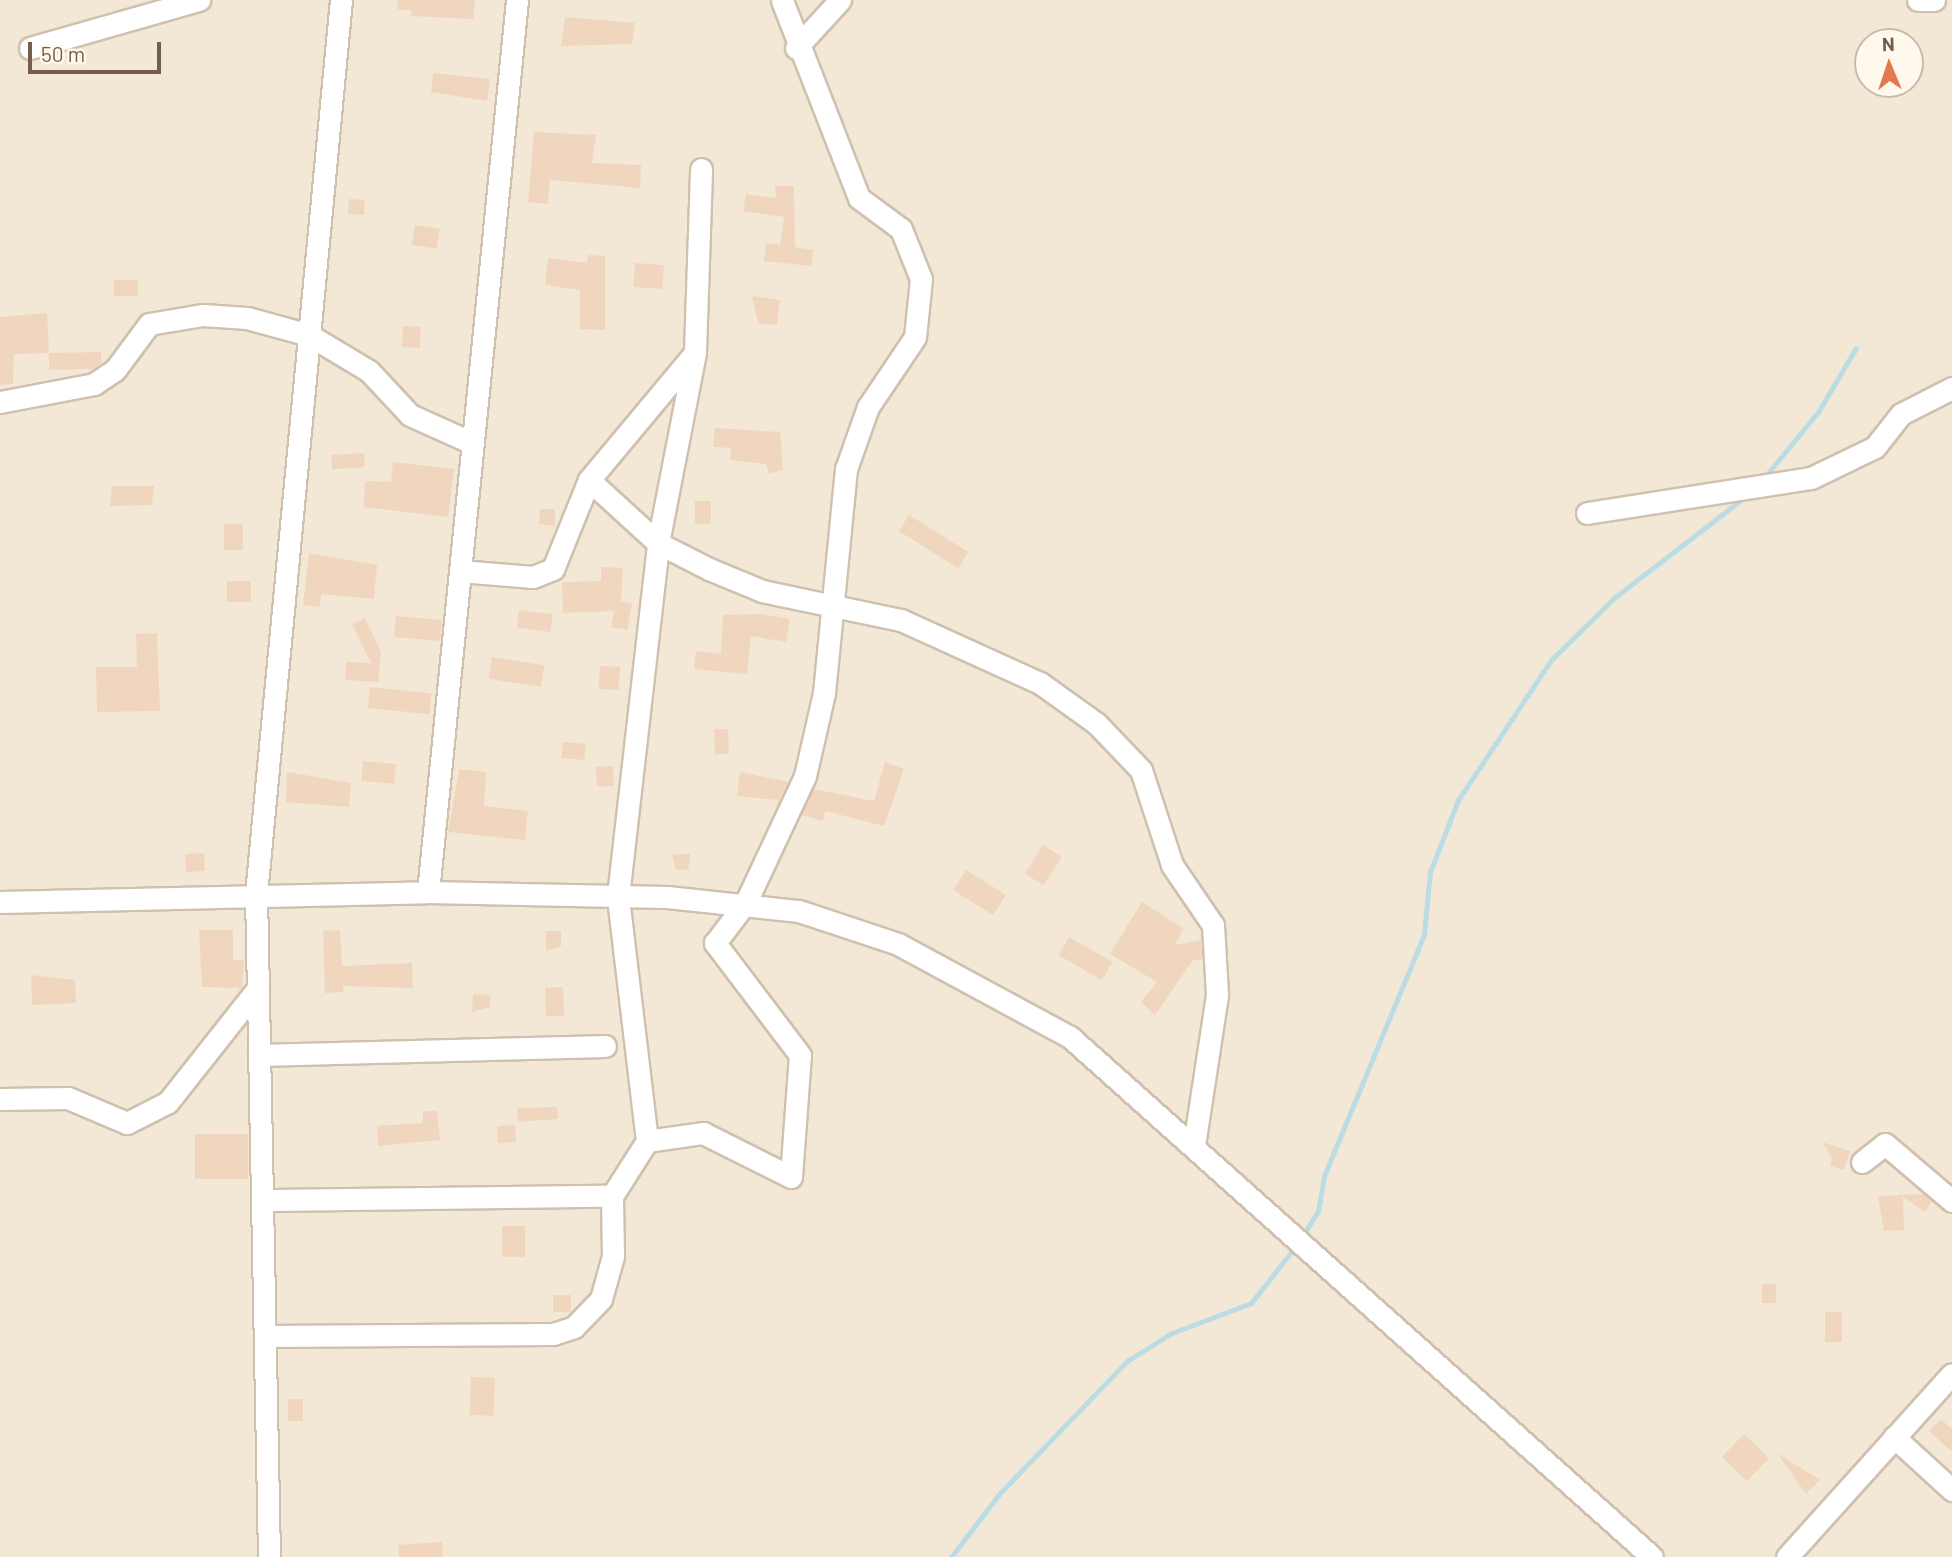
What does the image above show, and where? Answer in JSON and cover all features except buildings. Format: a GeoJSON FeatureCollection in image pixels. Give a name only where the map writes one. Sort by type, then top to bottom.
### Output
{"type":"FeatureCollection","features":[{"type":"Feature","properties":{"kind":"street"},"geometry":{"type":"LineString","coordinates":[[30,48],[199,0]]}},
{"type":"Feature","properties":{"kind":"street"},"geometry":{"type":"LineString","coordinates":[[269,1557],[256,894],[341,0]]}},
{"type":"Feature","properties":{"kind":"street"},"geometry":{"type":"LineString","coordinates":[[428,892],[517,0]]}},
{"type":"Feature","properties":{"kind":"street"},"geometry":{"type":"LineString","coordinates":[[647,1141],[703,1132],[791,1177],[800,1055],[715,943],[746,902],[805,776],[824,693],[829,603],[846,470],[868,407],[915,337],[921,278],[901,229],[859,198],[796,48],[782,0]]}},
{"type":"Feature","properties":{"kind":"street"},"geometry":{"type":"LineString","coordinates":[[796,48],[840,0]]}},
{"type":"Feature","properties":{"kind":"street"},"geometry":{"type":"LineString","coordinates":[[1918,0],[1934,0]]}},
{"type":"Feature","properties":{"kind":"street"},"geometry":{"type":"LineString","coordinates":[[265,1336],[553,1334],[574,1327],[601,1299],[613,1256],[612,1196],[647,1141],[618,896],[658,543],[695,352],[701,169]]}},
{"type":"Feature","properties":{"kind":"street"},"geometry":{"type":"LineString","coordinates":[[0,402],[94,384],[115,370],[149,324],[203,315],[247,318],[309,335],[369,370],[410,415],[472,443]]}},
{"type":"Feature","properties":{"kind":"street"},"geometry":{"type":"LineString","coordinates":[[460,571],[533,577],[553,569],[589,480],[695,352]]}},
{"type":"Feature","properties":{"kind":"street"},"geometry":{"type":"LineString","coordinates":[[1587,513],[1811,478],[1875,447],[1901,414],[1952,388]]}},
{"type":"Feature","properties":{"kind":"street"},"geometry":{"type":"LineString","coordinates":[[589,480],[658,543],[762,591],[901,620],[1040,683],[1097,724],[1141,770],[1172,865],[1213,925],[1217,995],[1194,1146]]}},
{"type":"Feature","properties":{"kind":"street"},"geometry":{"type":"LineString","coordinates":[[0,902],[428,892],[618,896],[746,902],[848,925],[966,976],[1070,1037],[1652,1557]]}},
{"type":"Feature","properties":{"kind":"street"},"geometry":{"type":"LineString","coordinates":[[0,1099],[68,1098],[127,1123],[168,1102],[258,988]]}},
{"type":"Feature","properties":{"kind":"street"},"geometry":{"type":"LineString","coordinates":[[259,1055],[605,1046]]}},
{"type":"Feature","properties":{"kind":"street"},"geometry":{"type":"LineString","coordinates":[[1862,1163],[1885,1144],[1952,1202]]}},
{"type":"Feature","properties":{"kind":"street"},"geometry":{"type":"LineString","coordinates":[[262,1200],[612,1196]]}},
{"type":"Feature","properties":{"kind":"street"},"geometry":{"type":"LineString","coordinates":[[1787,1557],[1952,1374]]}},
{"type":"Feature","properties":{"kind":"street"},"geometry":{"type":"LineString","coordinates":[[1894,1437],[1952,1490]]}},
{"type":"Feature","properties":{"kind":"shaded area"},"geometry":{"type":"Polygon","coordinates":[[[0,0],[1952,0],[1952,1557],[0,1557],[0,0]]]}},
{"type":"Feature","properties":{"kind":"waterway"},"geometry":{"type":"LineString","coordinates":[[1763,479],[1818,412],[1856,348]]}},
{"type":"Feature","properties":{"kind":"waterway"},"geometry":{"type":"LineString","coordinates":[[1302,1236],[1318,1211],[1324,1176],[1424,934],[1430,872],[1458,800],[1551,660],[1614,598],[1746,496]]}},
{"type":"Feature","properties":{"kind":"waterway"},"geometry":{"type":"LineString","coordinates":[[951,1557],[1000,1493],[1127,1361],[1172,1333],[1251,1303],[1295,1247]]}}]}
